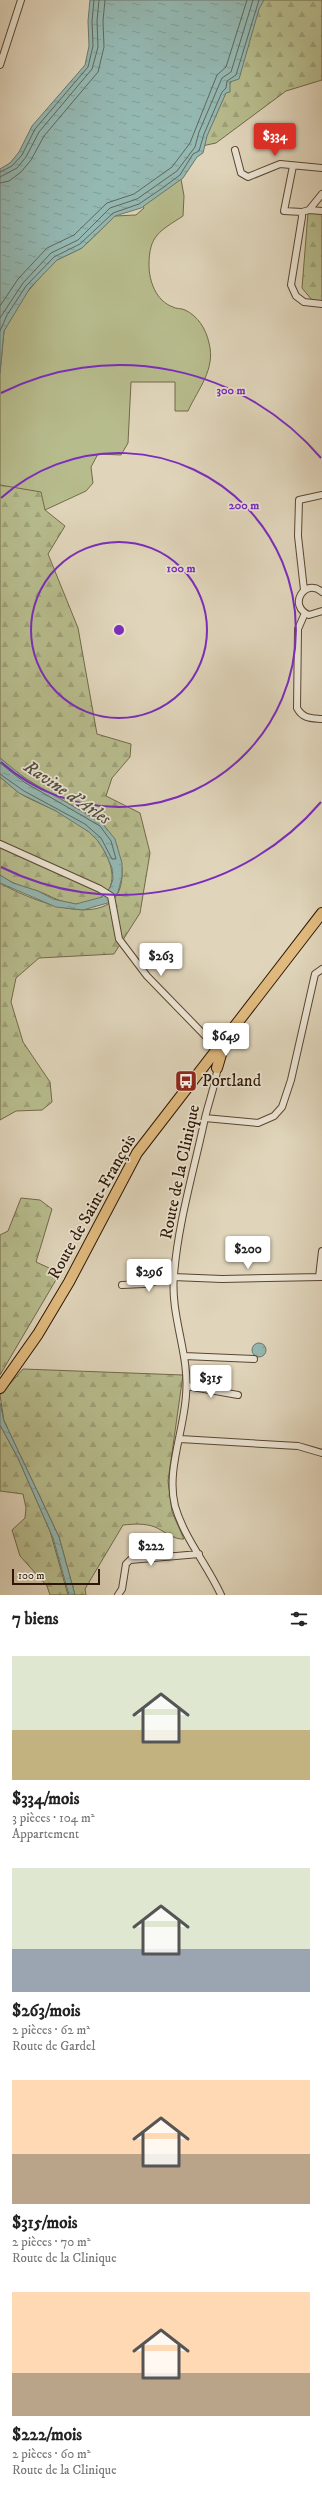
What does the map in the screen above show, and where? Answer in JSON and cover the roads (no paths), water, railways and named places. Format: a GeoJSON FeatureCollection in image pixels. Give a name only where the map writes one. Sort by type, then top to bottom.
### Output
{"type":"FeatureCollection","features":[{"type":"Feature","properties":{"kind":"main road","name":"Route de Saint-François"},"geometry":{"type":"LineString","coordinates":[[0,1388],[38,1334],[69,1282],[137,1153],[322,913]]}},
{"type":"Feature","properties":{"kind":"main road"},"geometry":{"type":"LineString","coordinates":[[199,1071],[216,1072],[226,1036]]}},
{"type":"Feature","properties":{"kind":"street"},"geometry":{"type":"LineString","coordinates":[[0,65],[20,0]]}},
{"type":"Feature","properties":{"kind":"street"},"geometry":{"type":"LineString","coordinates":[[235,150],[241,173],[248,177],[280,164],[322,168]]}},
{"type":"Feature","properties":{"kind":"street"},"geometry":{"type":"LineString","coordinates":[[293,166],[284,211],[322,211]]}},
{"type":"Feature","properties":{"kind":"street"},"geometry":{"type":"LineString","coordinates":[[309,210],[322,194]]}},
{"type":"Feature","properties":{"kind":"street"},"geometry":{"type":"LineString","coordinates":[[302,212],[300,239],[291,285],[296,296],[304,302],[322,304]]}},
{"type":"Feature","properties":{"kind":"street"},"geometry":{"type":"LineString","coordinates":[[322,495],[298,500],[298,536],[304,590],[298,602],[305,613],[314,615],[322,611]]}},
{"type":"Feature","properties":{"kind":"street"},"geometry":{"type":"LineString","coordinates":[[304,590],[312,588],[322,592]]}},
{"type":"Feature","properties":{"kind":"street"},"geometry":{"type":"LineString","coordinates":[[305,613],[298,629],[297,708],[301,715],[308,718],[322,719]]}},
{"type":"Feature","properties":{"kind":"street"},"geometry":{"type":"LineString","coordinates":[[0,844],[105,892],[113,900],[114,919],[119,938],[147,976],[213,1053],[216,1072]]}},
{"type":"Feature","properties":{"kind":"street"},"geometry":{"type":"LineString","coordinates":[[205,1118],[258,1123],[274,1116],[282,1107],[291,1080],[315,974],[322,969]]}},
{"type":"Feature","properties":{"kind":"street","name":"Route de la Clinique"},"geometry":{"type":"LineString","coordinates":[[216,1072],[181,1229],[173,1277],[174,1309],[184,1356],[187,1386],[174,1498],[180,1520],[221,1595]]}},
{"type":"Feature","properties":{"kind":"street"},"geometry":{"type":"LineString","coordinates":[[122,1285],[144,1284],[173,1277],[222,1279],[321,1277],[322,1250]]}},
{"type":"Feature","properties":{"kind":"street"},"geometry":{"type":"LineString","coordinates":[[184,1356],[254,1359]]}},
{"type":"Feature","properties":{"kind":"street"},"geometry":{"type":"LineString","coordinates":[[187,1386],[238,1395]]}},
{"type":"Feature","properties":{"kind":"street"},"geometry":{"type":"LineString","coordinates":[[180,1439],[298,1446],[322,1453]]}},
{"type":"Feature","properties":{"kind":"street"},"geometry":{"type":"LineString","coordinates":[[118,1595],[122,1588],[126,1564],[130,1560],[199,1554]]}},
{"type":"Feature","properties":{"kind":"water"},"geometry":{"type":"Polygon","coordinates":[[[90,0],[264,0],[259,9],[239,79],[230,82],[230,92],[226,93],[207,136],[203,153],[197,157],[183,178],[141,208],[115,216],[82,248],[57,260],[30,288],[4,331],[0,373],[0,169],[10,163],[19,152],[32,126],[85,65],[89,46],[88,21],[90,0]]]}},
{"type":"Feature","properties":{"kind":"water"},"geometry":{"type":"Polygon","coordinates":[[[0,758],[26,779],[102,823],[115,839],[122,863],[122,877],[118,892],[111,902],[83,910],[56,907],[0,883],[0,875],[13,883],[38,891],[53,899],[76,904],[102,897],[110,888],[113,879],[112,868],[98,841],[89,832],[56,811],[19,793],[0,777],[0,758]]]}},
{"type":"Feature","properties":{"kind":"water"},"geometry":{"type":"Polygon","coordinates":[[[256,1343],[262,1343],[266,1347],[266,1353],[262,1357],[256,1357],[252,1353],[252,1347],[256,1343]]]}},
{"type":"Feature","properties":{"kind":"water"},"geometry":{"type":"Polygon","coordinates":[[[0,1403],[4,1421],[59,1537],[75,1595],[69,1595],[53,1538],[18,1458],[0,1425],[0,1403]]]}},
{"type":"Feature","properties":{"kind":"place","name":"Portland"},"geometry":{"type":"Point","coordinates":[186,1081]}},
{"type":"Feature","properties":{"kind":"water label","name":"Ravine d'Arles"},"geometry":{"type":"Point","coordinates":[67,793]}}]}
